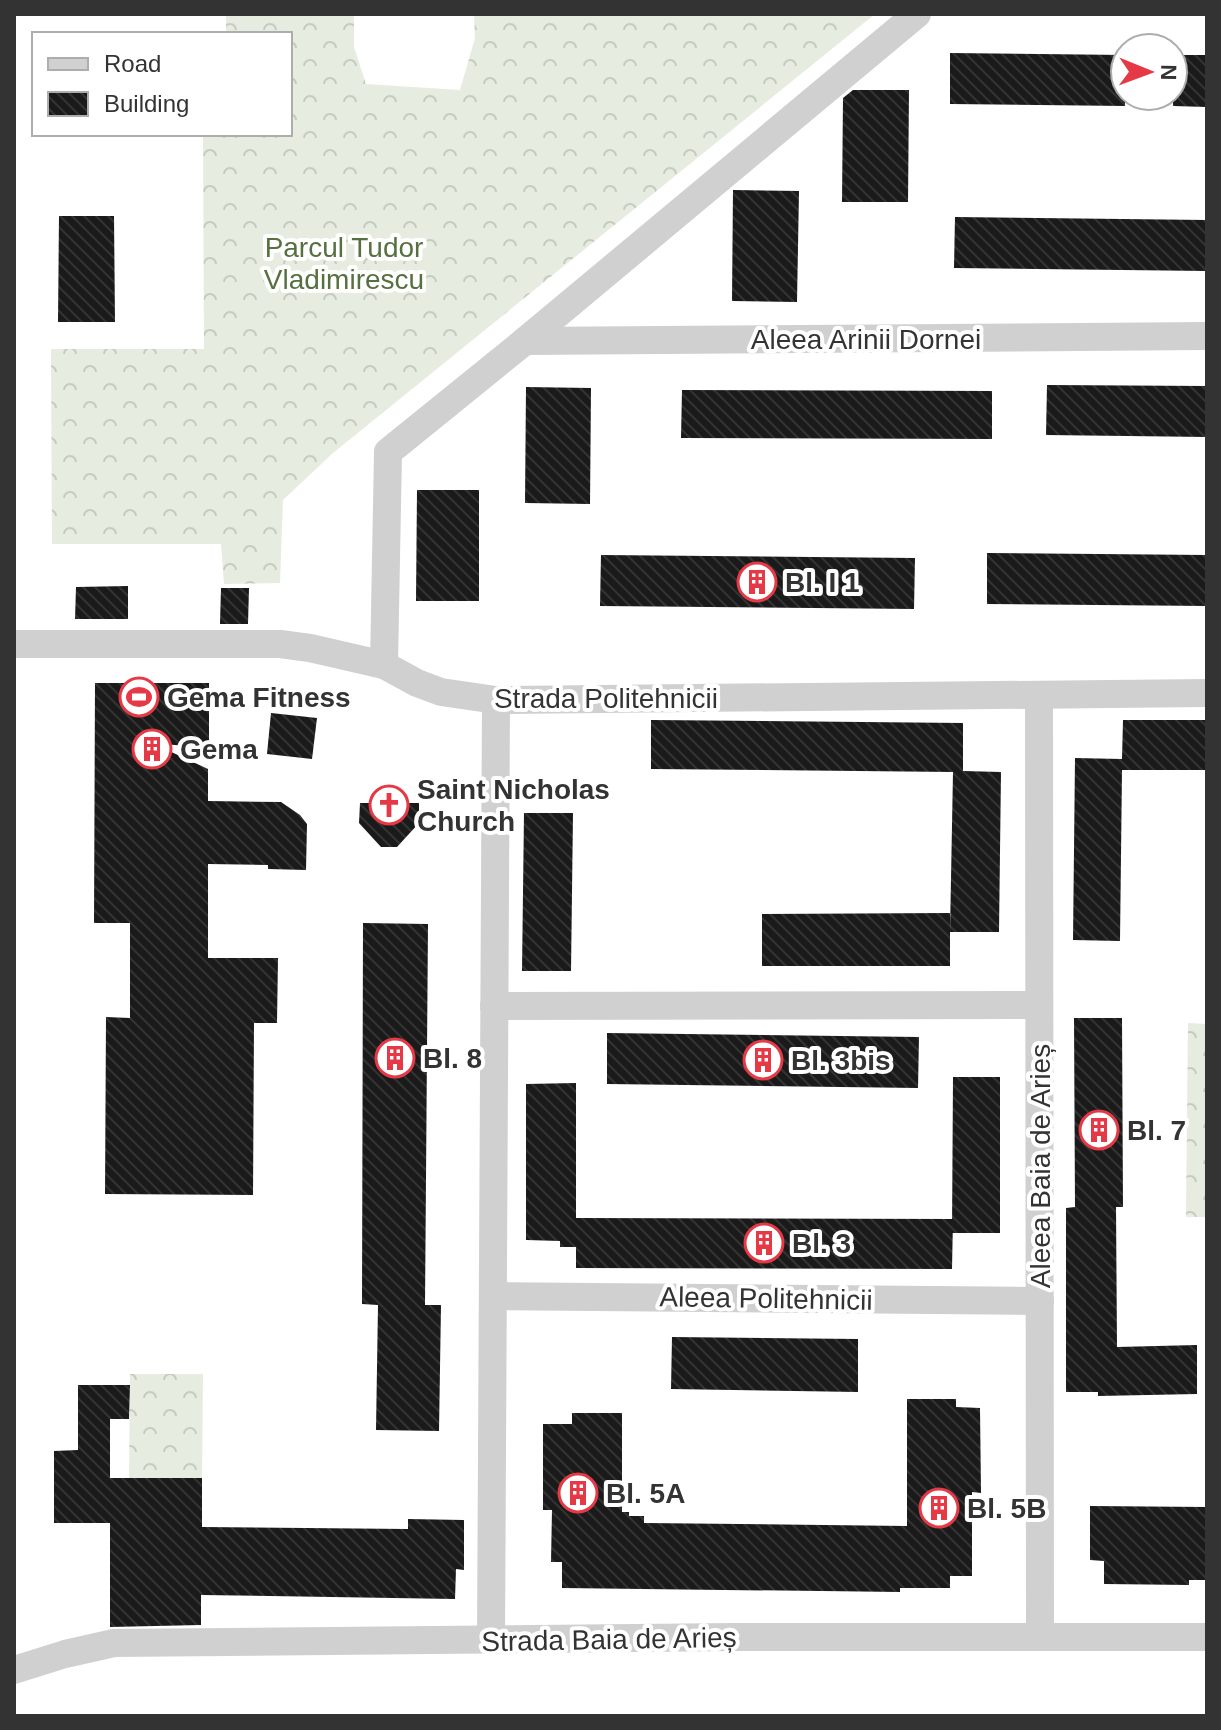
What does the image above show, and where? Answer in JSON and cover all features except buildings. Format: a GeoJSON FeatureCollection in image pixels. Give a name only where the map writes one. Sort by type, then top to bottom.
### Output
{"type":"FeatureCollection","features":[{"type":"Feature","properties":{"kind":"street"},"geometry":{"type":"LineString","coordinates":[[384,665],[388,452],[917,14]]}},
{"type":"Feature","properties":{"kind":"street","name":"Aleea Arinii Dornei"},"geometry":{"type":"LineString","coordinates":[[525,341],[1207,336]]}},
{"type":"Feature","properties":{"kind":"street","name":"Strada Politehnicii"},"geometry":{"type":"LineString","coordinates":[[14,644],[280,644],[384,665],[441,692],[496,700],[1207,693]]}},
{"type":"Feature","properties":{"kind":"street","name":"Aleea Baia de Arieș"},"geometry":{"type":"LineString","coordinates":[[1039,695],[1040,1637]]}},
{"type":"Feature","properties":{"kind":"street"},"geometry":{"type":"LineString","coordinates":[[491,1640],[496,700]]}},
{"type":"Feature","properties":{"kind":"street"},"geometry":{"type":"LineString","coordinates":[[494,1006],[1039,1005]]}},
{"type":"Feature","properties":{"kind":"street","name":"Aleea Politehnicii"},"geometry":{"type":"LineString","coordinates":[[493,1296],[1040,1301]]}},
{"type":"Feature","properties":{"kind":"street","name":"Strada Baia de Arieș"},"geometry":{"type":"LineString","coordinates":[[14,1670],[114,1643],[1207,1637]]}},
{"type":"Feature","properties":{"kind":"green space","name":"Parcul Tudor Vladimirescu"},"geometry":{"type":"Polygon","coordinates":[[[226,14],[354,14],[354,47],[366,84],[460,90],[475,38],[474,14],[875,14],[333,453],[283,500],[280,583],[224,584],[221,544],[52,544],[51,349],[204,349],[203,136],[292,136],[292,32],[226,32],[226,14]]]}},
{"type":"Feature","properties":{"kind":"green space"},"geometry":{"type":"Polygon","coordinates":[[[1188,1023],[1207,1024],[1207,1217],[1186,1217],[1188,1023]]]}},
{"type":"Feature","properties":{"kind":"green space"},"geometry":{"type":"Polygon","coordinates":[[[130,1374],[203,1374],[202,1478],[129,1478],[130,1374]]]}},
{"type":"Feature","properties":{"kind":"place","name":"Bl. I 1"},"geometry":{"type":"Point","coordinates":[757,582]}},
{"type":"Feature","properties":{"kind":"place","name":"Gema Fitness"},"geometry":{"type":"Point","coordinates":[139,697]}},
{"type":"Feature","properties":{"kind":"place","name":"Gema"},"geometry":{"type":"Point","coordinates":[152,749]}},
{"type":"Feature","properties":{"kind":"place","name":"Saint Nicholas Church"},"geometry":{"type":"Point","coordinates":[389,805]}},
{"type":"Feature","properties":{"kind":"place","name":"Bl. 8"},"geometry":{"type":"Point","coordinates":[395,1058]}},
{"type":"Feature","properties":{"kind":"place","name":"Bl. 3bis"},"geometry":{"type":"Point","coordinates":[763,1060]}},
{"type":"Feature","properties":{"kind":"place","name":"Bl. 7"},"geometry":{"type":"Point","coordinates":[1099,1130]}},
{"type":"Feature","properties":{"kind":"place","name":"Bl. 3"},"geometry":{"type":"Point","coordinates":[764,1243]}},
{"type":"Feature","properties":{"kind":"place","name":"Bl. 5A"},"geometry":{"type":"Point","coordinates":[578,1493]}},
{"type":"Feature","properties":{"kind":"place","name":"Bl. 5B"},"geometry":{"type":"Point","coordinates":[939,1508]}}]}
